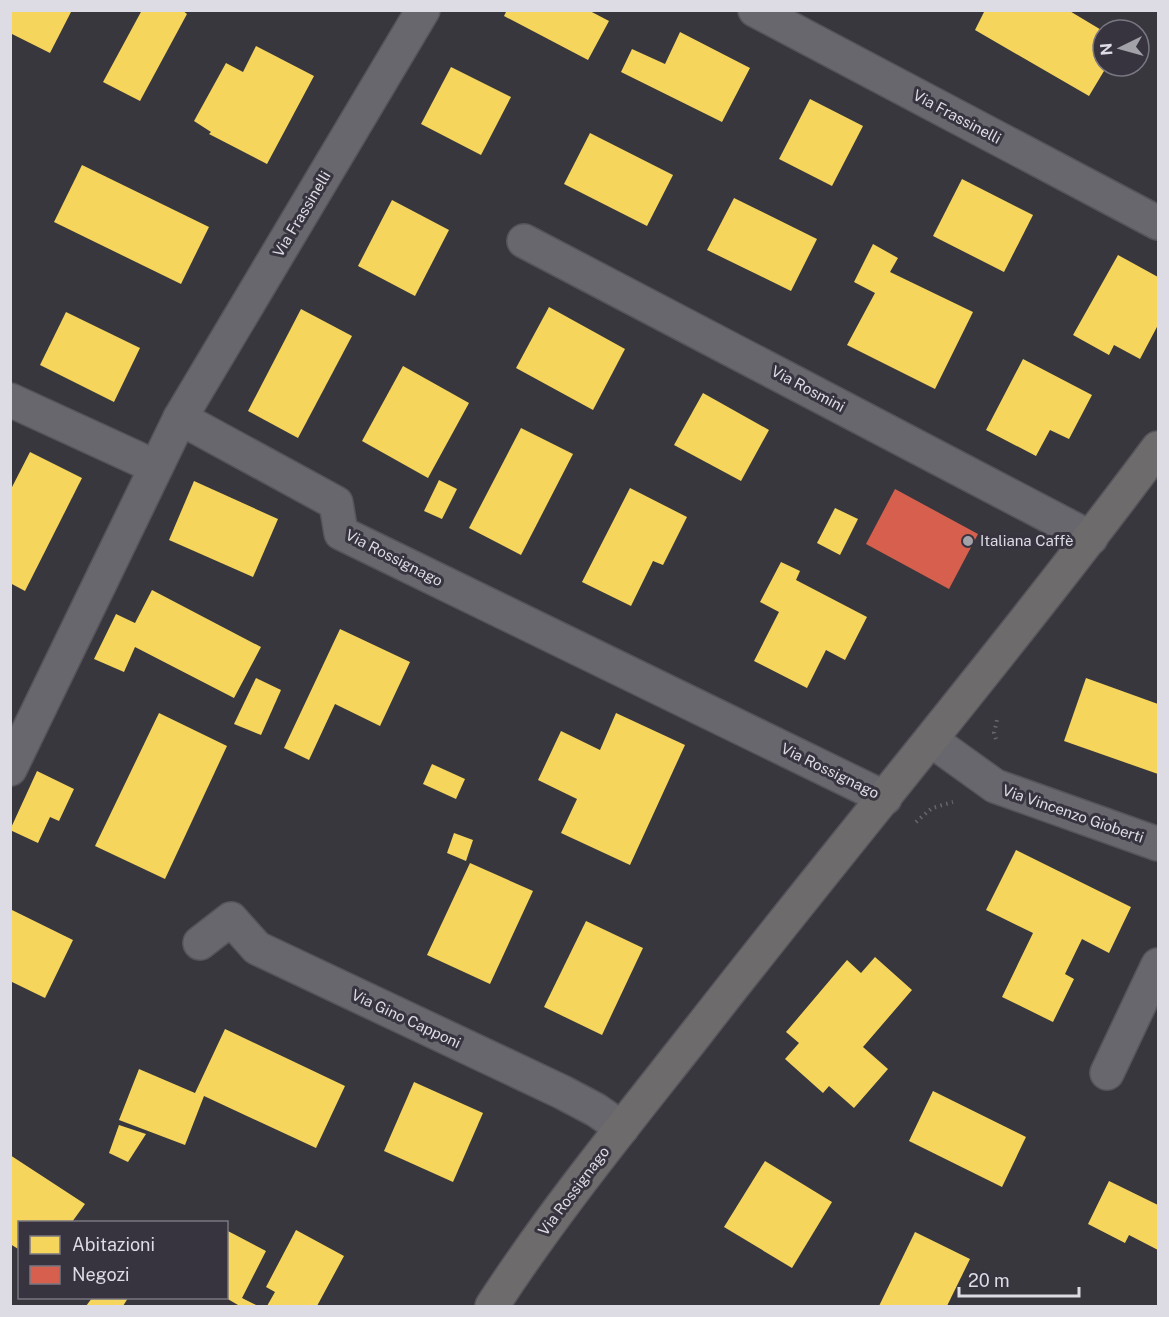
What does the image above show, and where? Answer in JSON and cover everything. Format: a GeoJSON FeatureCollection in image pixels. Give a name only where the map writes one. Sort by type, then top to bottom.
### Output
{"type":"FeatureCollection","features":[{"type":"Feature","properties":{"kind":"street","name":"Via Frassinelli"},"geometry":{"type":"LineString","coordinates":[[180,418],[423,10]]}},
{"type":"Feature","properties":{"kind":"street","name":"Via Frassinelli"},"geometry":{"type":"LineString","coordinates":[[755,10],[1158,222]]}},
{"type":"Feature","properties":{"kind":"street","name":"Via Rosmini"},"geometry":{"type":"LineString","coordinates":[[524,240],[1091,538]]}},
{"type":"Feature","properties":{"kind":"street"},"geometry":{"type":"LineString","coordinates":[[10,400],[156,467]]}},
{"type":"Feature","properties":{"kind":"street"},"geometry":{"type":"LineString","coordinates":[[10,769],[180,418]]}},
{"type":"Feature","properties":{"kind":"street","name":"Via Rossignago"},"geometry":{"type":"LineString","coordinates":[[180,418],[336,503],[341,533],[885,798]]}},
{"type":"Feature","properties":{"kind":"street","name":"Via Rossignago"},"geometry":{"type":"LineString","coordinates":[[492,1306],[519,1265],[622,1128],[748,966],[885,798],[1091,538],[1158,448]]}},
{"type":"Feature","properties":{"kind":"street","name":"Via Vincenzo Gioberti"},"geometry":{"type":"LineString","coordinates":[[931,740],[995,786],[1158,844]]}},
{"type":"Feature","properties":{"kind":"street","name":"Via Gino Capponi"},"geometry":{"type":"LineString","coordinates":[[200,943],[231,919],[256,948],[562,1092],[596,1110],[622,1128]]}},
{"type":"Feature","properties":{"kind":"street"},"geometry":{"type":"LineString","coordinates":[[1107,1073],[1158,965]]}},
{"type":"Feature","properties":{"kind":"building: Abitazioni"},"geometry":{"type":"Polygon","coordinates":[[[10,10],[72,10],[50,53],[10,33],[10,10]]]}},
{"type":"Feature","properties":{"kind":"building: Abitazioni"},"geometry":{"type":"Polygon","coordinates":[[[142,10],[182,10],[187,14],[140,101],[103,82],[142,10]]]}},
{"type":"Feature","properties":{"kind":"building: Abitazioni"},"geometry":{"type":"Polygon","coordinates":[[[507,10],[588,10],[609,21],[588,60],[504,16],[507,10]]]}},
{"type":"Feature","properties":{"kind":"building: Abitazioni"},"geometry":{"type":"Polygon","coordinates":[[[985,10],[1068,10],[1091,24],[1091,78],[1100,78],[1089,96],[975,30],[985,10]]]}},
{"type":"Feature","properties":{"kind":"building: Abitazioni"},"geometry":{"type":"Polygon","coordinates":[[[680,32],[750,68],[722,122],[621,72],[632,49],[665,64],[680,32]]]}},
{"type":"Feature","properties":{"kind":"building: Abitazioni"},"geometry":{"type":"Polygon","coordinates":[[[256,46],[314,76],[267,164],[209,134],[211,132],[194,121],[226,63],[243,72],[256,46]]]}},
{"type":"Feature","properties":{"kind":"building: Abitazioni"},"geometry":{"type":"Polygon","coordinates":[[[451,67],[511,97],[481,155],[421,124],[451,67]]]}},
{"type":"Feature","properties":{"kind":"building: Abitazioni"},"geometry":{"type":"Polygon","coordinates":[[[810,99],[863,126],[832,186],[779,159],[810,99]]]}},
{"type":"Feature","properties":{"kind":"building: Abitazioni"},"geometry":{"type":"Polygon","coordinates":[[[590,133],[673,175],[647,226],[564,184],[590,133]]]}},
{"type":"Feature","properties":{"kind":"building: Abitazioni"},"geometry":{"type":"Polygon","coordinates":[[[82,165],[209,227],[181,284],[54,222],[82,165]]]}},
{"type":"Feature","properties":{"kind":"building: Abitazioni"},"geometry":{"type":"Polygon","coordinates":[[[962,179],[1033,215],[1004,272],[933,236],[962,179]]]}},
{"type":"Feature","properties":{"kind":"building: Abitazioni"},"geometry":{"type":"Polygon","coordinates":[[[734,198],[817,239],[791,291],[707,250],[734,198]]]}},
{"type":"Feature","properties":{"kind":"building: Abitazioni"},"geometry":{"type":"Polygon","coordinates":[[[392,200],[449,230],[415,296],[358,266],[392,200]]]}},
{"type":"Feature","properties":{"kind":"building: Abitazioni"},"geometry":{"type":"Polygon","coordinates":[[[873,244],[898,258],[890,272],[973,312],[935,389],[847,345],[875,293],[854,282],[873,244]]]}},
{"type":"Feature","properties":{"kind":"building: Abitazioni"},"geometry":{"type":"Polygon","coordinates":[[[1118,255],[1158,277],[1158,325],[1140,359],[1114,345],[1109,355],[1073,335],[1118,255]]]}},
{"type":"Feature","properties":{"kind":"building: Abitazioni"},"geometry":{"type":"Polygon","coordinates":[[[549,307],[625,349],[593,410],[516,368],[549,307]]]}},
{"type":"Feature","properties":{"kind":"building: Abitazioni"},"geometry":{"type":"Polygon","coordinates":[[[301,309],[352,336],[298,438],[248,411],[301,309]]]}},
{"type":"Feature","properties":{"kind":"building: Abitazioni"},"geometry":{"type":"Polygon","coordinates":[[[66,312],[140,348],[114,402],[40,365],[66,312]]]}},
{"type":"Feature","properties":{"kind":"building: Abitazioni"},"geometry":{"type":"Polygon","coordinates":[[[1023,359],[1092,395],[1069,439],[1050,430],[1036,456],[986,430],[1023,359]]]}},
{"type":"Feature","properties":{"kind":"building: Abitazioni"},"geometry":{"type":"Polygon","coordinates":[[[403,366],[469,403],[428,478],[362,441],[403,366]]]}},
{"type":"Feature","properties":{"kind":"building: Abitazioni"},"geometry":{"type":"Polygon","coordinates":[[[703,393],[769,430],[741,481],[674,445],[703,393]]]}},
{"type":"Feature","properties":{"kind":"building: Abitazioni"},"geometry":{"type":"Polygon","coordinates":[[[521,428],[573,454],[521,555],[469,528],[521,428]]]}},
{"type":"Feature","properties":{"kind":"building: Abitazioni"},"geometry":{"type":"Polygon","coordinates":[[[30,452],[82,478],[25,591],[10,583],[10,491],[30,452]]]}},
{"type":"Feature","properties":{"kind":"building: Abitazioni"},"geometry":{"type":"Polygon","coordinates":[[[439,480],[457,489],[442,519],[424,511],[439,480]]]}},
{"type":"Feature","properties":{"kind":"building: Abitazioni"},"geometry":{"type":"Polygon","coordinates":[[[194,481],[278,519],[253,577],[169,540],[194,481]]]}},
{"type":"Feature","properties":{"kind":"building: Abitazioni"},"geometry":{"type":"Polygon","coordinates":[[[630,488],[687,517],[663,565],[653,561],[631,606],[582,582],[630,488]]]}},
{"type":"Feature","properties":{"kind":"building: Abitazioni"},"geometry":{"type":"Polygon","coordinates":[[[835,508],[858,519],[840,555],[817,543],[835,508]]]}},
{"type":"Feature","properties":{"kind":"building: Abitazioni"},"geometry":{"type":"Polygon","coordinates":[[[781,562],[800,571],[796,580],[867,617],[845,660],[826,650],[807,688],[754,661],[779,612],[760,602],[781,562]]]}},
{"type":"Feature","properties":{"kind":"building: Abitazioni"},"geometry":{"type":"Polygon","coordinates":[[[152,590],[261,647],[234,698],[135,647],[124,672],[94,659],[116,614],[135,623],[152,590]]]}},
{"type":"Feature","properties":{"kind":"building: Abitazioni"},"geometry":{"type":"Polygon","coordinates":[[[340,629],[410,662],[380,726],[335,704],[309,760],[284,748],[340,629]]]}},
{"type":"Feature","properties":{"kind":"building: Abitazioni"},"geometry":{"type":"Polygon","coordinates":[[[256,678],[281,690],[261,735],[234,724],[256,678]]]}},
{"type":"Feature","properties":{"kind":"building: Abitazioni"},"geometry":{"type":"Polygon","coordinates":[[[1086,678],[1158,704],[1158,774],[1064,741],[1086,678]]]}},
{"type":"Feature","properties":{"kind":"building: Abitazioni"},"geometry":{"type":"Polygon","coordinates":[[[159,713],[227,746],[165,879],[95,846],[159,713]]]}},
{"type":"Feature","properties":{"kind":"building: Abitazioni"},"geometry":{"type":"Polygon","coordinates":[[[616,713],[685,745],[630,865],[561,833],[577,799],[538,780],[561,731],[600,750],[616,713]]]}},
{"type":"Feature","properties":{"kind":"building: Abitazioni"},"geometry":{"type":"Polygon","coordinates":[[[432,764],[465,779],[456,799],[423,784],[432,764]]]}},
{"type":"Feature","properties":{"kind":"building: Abitazioni"},"geometry":{"type":"Polygon","coordinates":[[[37,771],[74,789],[59,821],[50,817],[38,843],[10,830],[37,771]]]}},
{"type":"Feature","properties":{"kind":"building: Abitazioni"},"geometry":{"type":"Polygon","coordinates":[[[454,833],[473,840],[466,861],[447,853],[454,833]]]}},
{"type":"Feature","properties":{"kind":"building: Abitazioni"},"geometry":{"type":"Polygon","coordinates":[[[1016,850],[1131,907],[1109,953],[1082,939],[1065,974],[1074,979],[1053,1022],[1002,997],[1033,933],[986,910],[1016,850]]]}},
{"type":"Feature","properties":{"kind":"building: Abitazioni"},"geometry":{"type":"Polygon","coordinates":[[[470,863],[533,891],[490,984],[427,955],[470,863]]]}},
{"type":"Feature","properties":{"kind":"building: Abitazioni"},"geometry":{"type":"Polygon","coordinates":[[[10,909],[73,940],[45,998],[10,981],[10,909]]]}},
{"type":"Feature","properties":{"kind":"building: Abitazioni"},"geometry":{"type":"Polygon","coordinates":[[[586,921],[643,948],[602,1035],[544,1007],[586,921]]]}},
{"type":"Feature","properties":{"kind":"building: Abitazioni"},"geometry":{"type":"Polygon","coordinates":[[[875,957],[912,990],[863,1047],[888,1069],[854,1108],[829,1086],[823,1093],[785,1059],[799,1043],[786,1032],[847,960],[861,973],[875,957]]]}},
{"type":"Feature","properties":{"kind":"building: Abitazioni"},"geometry":{"type":"Polygon","coordinates":[[[225,1029],[345,1086],[316,1148],[204,1096],[185,1145],[119,1120],[139,1069],[195,1093],[225,1029]]]}},
{"type":"Feature","properties":{"kind":"building: Abitazioni"},"geometry":{"type":"Polygon","coordinates":[[[414,1082],[483,1113],[453,1182],[384,1151],[414,1082]]]}},
{"type":"Feature","properties":{"kind":"building: Abitazioni"},"geometry":{"type":"Polygon","coordinates":[[[933,1091],[1026,1137],[1002,1187],[909,1141],[933,1091]]]}},
{"type":"Feature","properties":{"kind":"building: Abitazioni"},"geometry":{"type":"Polygon","coordinates":[[[119,1125],[146,1134],[128,1162],[109,1153],[119,1125]]]}},
{"type":"Feature","properties":{"kind":"building: Abitazioni"},"geometry":{"type":"Polygon","coordinates":[[[10,1155],[85,1204],[73,1221],[18,1221],[18,1249],[10,1244],[10,1155]]]}},
{"type":"Feature","properties":{"kind":"building: Abitazioni"},"geometry":{"type":"Polygon","coordinates":[[[765,1161],[832,1202],[792,1268],[724,1227],[765,1161]]]}},
{"type":"Feature","properties":{"kind":"building: Abitazioni"},"geometry":{"type":"Polygon","coordinates":[[[1109,1181],[1158,1205],[1158,1250],[1129,1235],[1125,1243],[1088,1224],[1109,1181]]]}},
{"type":"Feature","properties":{"kind":"building: Abitazioni"},"geometry":{"type":"Polygon","coordinates":[[[296,1230],[344,1256],[317,1306],[267,1306],[275,1292],[266,1287],[296,1230]]]}},
{"type":"Feature","properties":{"kind":"building: Abitazioni"},"geometry":{"type":"Polygon","coordinates":[[[228,1231],[266,1251],[242,1298],[258,1306],[238,1305],[228,1299],[228,1231]]]}},
{"type":"Feature","properties":{"kind":"building: Abitazioni"},"geometry":{"type":"Polygon","coordinates":[[[915,1232],[970,1259],[947,1306],[879,1306],[915,1232]]]}},
{"type":"Feature","properties":{"kind":"building: Abitazioni"},"geometry":{"type":"Polygon","coordinates":[[[91,1299],[127,1299],[123,1306],[86,1306],[91,1299]]]}},
{"type":"Feature","properties":{"kind":"building: Negozi"},"geometry":{"type":"Polygon","coordinates":[[[895,489],[978,534],[949,589],[866,544],[895,489]]]}},
{"type":"Feature","properties":{"kind":"place","name":"Italiana Caffè"},"geometry":{"type":"Point","coordinates":[968,541]}}]}
